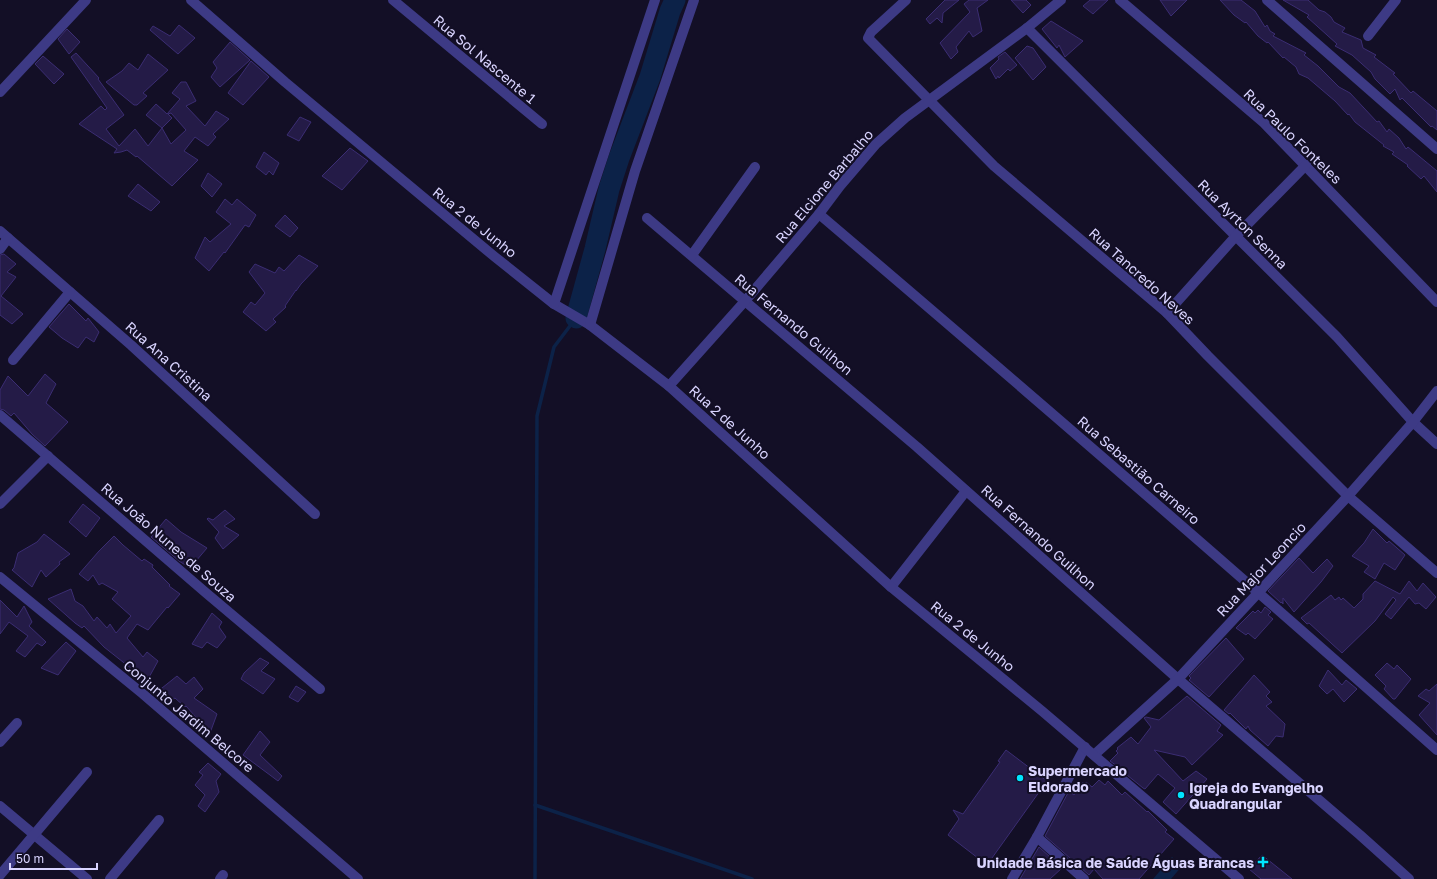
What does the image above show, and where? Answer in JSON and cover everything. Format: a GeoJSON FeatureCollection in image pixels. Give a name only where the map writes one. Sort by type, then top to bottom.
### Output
{"type":"FeatureCollection","features":[{"type":"Feature","properties":{"kind":"street"},"geometry":{"type":"LineString","coordinates":[[0,92],[86,0]]}},
{"type":"Feature","properties":{"kind":"street","name":"Rua 2 de Junho"},"geometry":{"type":"LineString","coordinates":[[192,0],[285,82],[495,257],[554,304],[590,325],[669,386],[891,587],[1085,747],[1239,879]]}},
{"type":"Feature","properties":{"kind":"street","name":"Rua Sol Nascente 1"},"geometry":{"type":"LineString","coordinates":[[393,0],[542,124]]}},
{"type":"Feature","properties":{"kind":"street"},"geometry":{"type":"LineString","coordinates":[[554,304],[655,0]]}},
{"type":"Feature","properties":{"kind":"street"},"geometry":{"type":"LineString","coordinates":[[590,325],[635,171],[694,0]]}},
{"type":"Feature","properties":{"kind":"street","name":"Rua Tancredo Neves"},"geometry":{"type":"LineString","coordinates":[[906,0],[871,32],[868,38],[994,166],[1167,313],[1348,496],[1437,573]]}},
{"type":"Feature","properties":{"kind":"street","name":"Rua Elcione Barbalho"},"geometry":{"type":"LineString","coordinates":[[669,386],[745,301],[876,144],[905,118],[1026,28],[1061,0]]}},
{"type":"Feature","properties":{"kind":"street","name":"Rua Paulo Fonteles"},"geometry":{"type":"LineString","coordinates":[[1120,0],[1264,123],[1437,302]]}},
{"type":"Feature","properties":{"kind":"street"},"geometry":{"type":"LineString","coordinates":[[1267,0],[1437,149]]}},
{"type":"Feature","properties":{"kind":"street"},"geometry":{"type":"LineString","coordinates":[[1368,36],[1396,0]]}},
{"type":"Feature","properties":{"kind":"street","name":"Rua Ayrton Senna"},"geometry":{"type":"LineString","coordinates":[[1026,28],[1337,337],[1413,422],[1437,444]]}},
{"type":"Feature","properties":{"kind":"street"},"geometry":{"type":"LineString","coordinates":[[1167,313],[1235,236],[1306,165]]}},
{"type":"Feature","properties":{"kind":"street"},"geometry":{"type":"LineString","coordinates":[[692,255],[755,167]]}},
{"type":"Feature","properties":{"kind":"street","name":"Rua Sebastião Carneiro"},"geometry":{"type":"LineString","coordinates":[[819,214],[1258,592],[1437,750]]}},
{"type":"Feature","properties":{"kind":"street","name":"Rua Fernando Guilhon"},"geometry":{"type":"LineString","coordinates":[[647,218],[917,447],[1178,679],[1409,879]]}},
{"type":"Feature","properties":{"kind":"street","name":"Rua Ana Cristina"},"geometry":{"type":"LineString","coordinates":[[0,231],[137,350],[315,514]]}},
{"type":"Feature","properties":{"kind":"street"},"geometry":{"type":"LineString","coordinates":[[0,248],[8,238]]}},
{"type":"Feature","properties":{"kind":"street"},"geometry":{"type":"LineString","coordinates":[[13,360],[70,292]]}},
{"type":"Feature","properties":{"kind":"street","name":"Rua Major Leoncio"},"geometry":{"type":"LineString","coordinates":[[1094,755],[1178,679],[1348,496],[1413,422],[1437,391]]}},
{"type":"Feature","properties":{"kind":"street","name":"Rua João Nunes de Souza"},"geometry":{"type":"LineString","coordinates":[[0,415],[320,689]]}},
{"type":"Feature","properties":{"kind":"street"},"geometry":{"type":"LineString","coordinates":[[0,504],[48,456]]}},
{"type":"Feature","properties":{"kind":"street"},"geometry":{"type":"LineString","coordinates":[[891,587],[966,491]]}},
{"type":"Feature","properties":{"kind":"street","name":"Conjunto Jardim Belcore"},"geometry":{"type":"LineString","coordinates":[[0,577],[143,694],[358,879]]}},
{"type":"Feature","properties":{"kind":"street"},"geometry":{"type":"LineString","coordinates":[[0,742],[17,723]]}},
{"type":"Feature","properties":{"kind":"street"},"geometry":{"type":"LineString","coordinates":[[1012,879],[1037,837],[1085,747]]}},
{"type":"Feature","properties":{"kind":"street"},"geometry":{"type":"LineString","coordinates":[[0,875],[87,772]]}},
{"type":"Feature","properties":{"kind":"street"},"geometry":{"type":"LineString","coordinates":[[0,806],[87,879]]}},
{"type":"Feature","properties":{"kind":"street"},"geometry":{"type":"LineString","coordinates":[[110,879],[159,820]]}},
{"type":"Feature","properties":{"kind":"street"},"geometry":{"type":"LineString","coordinates":[[1037,837],[1084,879]]}},
{"type":"Feature","properties":{"kind":"water"},"geometry":{"type":"Polygon","coordinates":[[[1172,857],[1182,866],[1171,879],[1153,879],[1172,857]]]}},
{"type":"Feature","properties":{"kind":"building"},"geometry":{"type":"Polygon","coordinates":[[[945,0],[959,0],[943,13],[942,23],[937,18],[930,24],[926,19],[945,0]]]}},
{"type":"Feature","properties":{"kind":"building"},"geometry":{"type":"Polygon","coordinates":[[[969,0],[988,0],[977,8],[982,31],[973,37],[969,31],[956,47],[958,52],[951,59],[940,43],[970,12],[964,4],[969,0]]]}},
{"type":"Feature","properties":{"kind":"building"},"geometry":{"type":"Polygon","coordinates":[[[1011,0],[1026,0],[1031,5],[1023,13],[1011,0]]]}},
{"type":"Feature","properties":{"kind":"building"},"geometry":{"type":"Polygon","coordinates":[[[1090,0],[1108,0],[1093,14],[1083,6],[1090,0]]]}},
{"type":"Feature","properties":{"kind":"building"},"geometry":{"type":"Polygon","coordinates":[[[1160,0],[1187,0],[1171,16],[1160,0]]]}},
{"type":"Feature","properties":{"kind":"building"},"geometry":{"type":"Polygon","coordinates":[[[1220,0],[1241,0],[1255,11],[1265,27],[1267,25],[1270,31],[1275,34],[1273,36],[1306,53],[1304,55],[1318,66],[1339,87],[1350,93],[1377,122],[1379,121],[1387,132],[1389,129],[1399,138],[1406,149],[1408,147],[1437,171],[1437,192],[1424,176],[1421,179],[1407,166],[1408,165],[1392,154],[1394,152],[1383,146],[1384,145],[1355,122],[1335,101],[1308,78],[1299,74],[1296,67],[1284,57],[1283,58],[1268,42],[1267,43],[1258,36],[1246,22],[1245,23],[1234,15],[1220,0]]]}},
{"type":"Feature","properties":{"kind":"building"},"geometry":{"type":"Polygon","coordinates":[[[1283,0],[1308,0],[1319,10],[1325,12],[1331,17],[1334,22],[1345,28],[1342,32],[1361,40],[1363,48],[1376,55],[1374,57],[1395,73],[1393,74],[1411,93],[1413,91],[1437,111],[1437,130],[1432,126],[1431,127],[1402,98],[1400,100],[1395,89],[1390,94],[1375,79],[1371,72],[1352,55],[1335,46],[1337,44],[1307,17],[1309,15],[1283,0]]]}},
{"type":"Feature","properties":{"kind":"building"},"geometry":{"type":"Polygon","coordinates":[[[1051,21],[1083,41],[1065,57],[1059,45],[1057,48],[1042,29],[1051,21]]]}},
{"type":"Feature","properties":{"kind":"building"},"geometry":{"type":"Polygon","coordinates":[[[179,25],[195,38],[178,54],[150,30],[153,26],[170,36],[179,25]]]}},
{"type":"Feature","properties":{"kind":"building"},"geometry":{"type":"Polygon","coordinates":[[[67,29],[80,42],[69,54],[58,39],[67,29]]]}},
{"type":"Feature","properties":{"kind":"building"},"geometry":{"type":"Polygon","coordinates":[[[230,42],[250,60],[220,87],[211,77],[217,68],[213,62],[230,42]]]}},
{"type":"Feature","properties":{"kind":"building"},"geometry":{"type":"Polygon","coordinates":[[[1027,46],[1033,48],[1046,67],[1033,80],[1015,58],[1027,46]]]}},
{"type":"Feature","properties":{"kind":"building"},"geometry":{"type":"Polygon","coordinates":[[[1005,52],[1017,65],[1010,71],[1008,69],[996,79],[990,68],[999,59],[998,57],[1005,52]]]}},
{"type":"Feature","properties":{"kind":"building"},"geometry":{"type":"Polygon","coordinates":[[[76,53],[99,78],[98,79],[124,115],[106,129],[119,146],[135,129],[148,146],[162,128],[146,115],[156,104],[167,114],[180,99],[172,93],[181,82],[186,82],[196,101],[186,106],[205,126],[216,111],[229,119],[213,134],[216,137],[208,146],[195,137],[184,151],[198,160],[172,186],[137,156],[136,157],[127,150],[114,153],[117,149],[79,124],[101,106],[105,110],[107,108],[71,57],[76,53]],[[171,113],[168,114],[172,118],[162,128],[171,144],[186,130],[171,113]]]}},
{"type":"Feature","properties":{"kind":"building"},"geometry":{"type":"Polygon","coordinates":[[[148,54],[168,70],[143,93],[147,96],[137,105],[134,105],[106,82],[122,71],[129,63],[138,70],[148,54]]]}},
{"type":"Feature","properties":{"kind":"building"},"geometry":{"type":"Polygon","coordinates":[[[43,56],[64,74],[54,84],[35,64],[43,56]]]}},
{"type":"Feature","properties":{"kind":"building"},"geometry":{"type":"Polygon","coordinates":[[[251,61],[269,77],[243,105],[228,93],[251,61]]]}},
{"type":"Feature","properties":{"kind":"building"},"geometry":{"type":"Polygon","coordinates":[[[300,117],[311,122],[299,141],[287,135],[300,117]]]}},
{"type":"Feature","properties":{"kind":"building"},"geometry":{"type":"Polygon","coordinates":[[[350,148],[368,161],[342,190],[322,176],[350,148]]]}},
{"type":"Feature","properties":{"kind":"building"},"geometry":{"type":"Polygon","coordinates":[[[264,152],[279,163],[273,175],[269,171],[266,175],[256,167],[264,152]]]}},
{"type":"Feature","properties":{"kind":"building"},"geometry":{"type":"Polygon","coordinates":[[[208,173],[222,184],[212,197],[201,186],[208,173]]]}},
{"type":"Feature","properties":{"kind":"building"},"geometry":{"type":"Polygon","coordinates":[[[138,184],[160,202],[151,211],[128,196],[138,184]]]}},
{"type":"Feature","properties":{"kind":"building"},"geometry":{"type":"Polygon","coordinates":[[[225,199],[232,205],[237,199],[256,215],[249,227],[245,225],[225,253],[224,252],[209,271],[195,258],[205,237],[210,242],[231,224],[216,212],[225,199]]]}},
{"type":"Feature","properties":{"kind":"building"},"geometry":{"type":"Polygon","coordinates":[[[285,215],[298,228],[290,237],[275,226],[285,215]]]}},
{"type":"Feature","properties":{"kind":"building"},"geometry":{"type":"Polygon","coordinates":[[[4,254],[16,264],[7,272],[16,277],[1,296],[23,314],[12,324],[0,315],[0,255],[4,254]]]}},
{"type":"Feature","properties":{"kind":"building"},"geometry":{"type":"Polygon","coordinates":[[[299,255],[318,266],[296,290],[285,306],[286,307],[273,319],[276,322],[266,331],[243,312],[251,302],[255,305],[265,293],[249,272],[255,264],[275,273],[279,267],[284,271],[299,255]]]}},
{"type":"Feature","properties":{"kind":"building"},"geometry":{"type":"Polygon","coordinates":[[[69,304],[86,321],[88,318],[99,332],[94,342],[86,337],[78,348],[62,338],[49,327],[69,304]]]}},
{"type":"Feature","properties":{"kind":"building"},"geometry":{"type":"Polygon","coordinates":[[[45,374],[56,384],[46,403],[68,422],[45,446],[32,434],[14,413],[11,416],[4,410],[0,409],[0,390],[8,376],[28,396],[45,374]]]}},
{"type":"Feature","properties":{"kind":"building"},"geometry":{"type":"Polygon","coordinates":[[[83,504],[100,518],[86,537],[69,522],[83,504]]]}},
{"type":"Feature","properties":{"kind":"building"},"geometry":{"type":"Polygon","coordinates":[[[225,510],[235,519],[224,526],[239,535],[223,549],[215,538],[219,532],[207,519],[213,520],[225,510]]]}},
{"type":"Feature","properties":{"kind":"building"},"geometry":{"type":"Polygon","coordinates":[[[166,519],[181,532],[207,548],[190,568],[179,561],[151,537],[166,519]]]}},
{"type":"Feature","properties":{"kind":"building"},"geometry":{"type":"Polygon","coordinates":[[[1373,529],[1387,543],[1389,541],[1405,555],[1395,570],[1384,563],[1375,579],[1364,572],[1369,566],[1352,556],[1364,543],[1373,529]]]}},
{"type":"Feature","properties":{"kind":"building"},"geometry":{"type":"Polygon","coordinates":[[[44,534],[70,554],[59,562],[60,564],[46,577],[41,570],[32,587],[12,570],[14,568],[18,553],[37,542],[44,534]]]}},
{"type":"Feature","properties":{"kind":"building"},"geometry":{"type":"Polygon","coordinates":[[[114,536],[142,561],[144,559],[153,565],[152,567],[170,585],[169,586],[180,594],[148,630],[137,624],[127,638],[143,657],[147,652],[158,661],[147,681],[104,647],[84,626],[82,628],[75,623],[48,599],[71,589],[75,601],[83,606],[94,621],[97,617],[107,628],[110,624],[116,633],[131,616],[112,599],[118,592],[102,583],[99,585],[93,575],[88,581],[79,574],[114,536]]]}},
{"type":"Feature","properties":{"kind":"building"},"geometry":{"type":"Polygon","coordinates":[[[1299,558],[1313,573],[1327,559],[1333,566],[1294,612],[1283,598],[1283,604],[1268,591],[1299,558]]]}},
{"type":"Feature","properties":{"kind":"building"},"geometry":{"type":"Polygon","coordinates":[[[1375,581],[1400,594],[1409,581],[1417,591],[1423,583],[1436,597],[1426,609],[1419,603],[1415,604],[1409,597],[1391,619],[1385,614],[1396,600],[1393,597],[1375,621],[1342,653],[1309,623],[1307,624],[1301,618],[1331,595],[1335,600],[1339,597],[1341,600],[1343,598],[1354,608],[1363,599],[1363,594],[1375,581]]]}},
{"type":"Feature","properties":{"kind":"building"},"geometry":{"type":"Polygon","coordinates":[[[0,600],[17,617],[24,606],[32,622],[29,626],[46,642],[42,646],[37,643],[25,657],[16,651],[28,636],[9,622],[0,634],[0,600]]]}},
{"type":"Feature","properties":{"kind":"building"},"geometry":{"type":"Polygon","coordinates":[[[1265,607],[1271,612],[1268,615],[1273,619],[1255,639],[1248,633],[1246,635],[1236,628],[1253,611],[1255,613],[1258,610],[1261,613],[1265,607]]]}},
{"type":"Feature","properties":{"kind":"building"},"geometry":{"type":"Polygon","coordinates":[[[212,613],[222,622],[219,627],[226,637],[217,648],[207,642],[202,648],[192,644],[212,613]]]}},
{"type":"Feature","properties":{"kind":"building"},"geometry":{"type":"Polygon","coordinates":[[[1226,638],[1244,659],[1209,697],[1189,680],[1191,678],[1189,676],[1226,638]]]}},
{"type":"Feature","properties":{"kind":"building"},"geometry":{"type":"Polygon","coordinates":[[[66,642],[76,651],[58,675],[41,668],[66,642]]]}},
{"type":"Feature","properties":{"kind":"building"},"geometry":{"type":"Polygon","coordinates":[[[260,658],[269,663],[261,671],[275,679],[263,694],[241,679],[244,673],[260,658]]]}},
{"type":"Feature","properties":{"kind":"building"},"geometry":{"type":"Polygon","coordinates":[[[1387,663],[1394,669],[1397,665],[1411,679],[1395,699],[1393,699],[1384,689],[1386,686],[1375,675],[1387,663]]]}},
{"type":"Feature","properties":{"kind":"building"},"geometry":{"type":"Polygon","coordinates":[[[1328,670],[1342,685],[1346,680],[1357,689],[1344,702],[1333,689],[1327,694],[1319,686],[1328,670]]]}},
{"type":"Feature","properties":{"kind":"building"},"geometry":{"type":"Polygon","coordinates":[[[1254,675],[1270,692],[1266,696],[1272,702],[1266,706],[1285,724],[1283,737],[1276,736],[1268,746],[1250,730],[1248,726],[1246,729],[1230,713],[1229,714],[1224,710],[1254,675]]]}},
{"type":"Feature","properties":{"kind":"building"},"geometry":{"type":"Polygon","coordinates":[[[177,676],[186,684],[194,677],[203,689],[194,698],[217,714],[210,733],[186,706],[185,707],[175,698],[165,704],[153,693],[177,676]]]}},
{"type":"Feature","properties":{"kind":"building"},"geometry":{"type":"Polygon","coordinates":[[[1437,684],[1437,735],[1419,715],[1430,703],[1418,696],[1426,689],[1429,691],[1437,684]]]}},
{"type":"Feature","properties":{"kind":"building"},"geometry":{"type":"Polygon","coordinates":[[[296,686],[306,692],[298,702],[289,697],[296,686]]]}},
{"type":"Feature","properties":{"kind":"building"},"geometry":{"type":"Polygon","coordinates":[[[1187,696],[1221,725],[1217,731],[1223,735],[1192,765],[1185,757],[1154,750],[1183,781],[1196,771],[1207,779],[1176,814],[1163,802],[1175,788],[1158,774],[1145,789],[1127,775],[1122,768],[1121,769],[1110,761],[1118,753],[1116,751],[1118,749],[1117,748],[1131,737],[1138,744],[1151,727],[1144,718],[1146,717],[1159,720],[1187,696]]]}},
{"type":"Feature","properties":{"kind":"building"},"geometry":{"type":"Polygon","coordinates":[[[260,731],[270,742],[260,755],[282,776],[278,781],[243,755],[260,731]]]}},
{"type":"Feature","properties":{"kind":"building"},"geometry":{"type":"Polygon","coordinates":[[[1006,750],[1047,781],[987,865],[948,835],[959,819],[953,810],[963,814],[1000,762],[998,761],[1006,750]]]}},
{"type":"Feature","properties":{"kind":"building"},"geometry":{"type":"Polygon","coordinates":[[[208,763],[221,774],[216,781],[219,792],[205,812],[198,806],[205,795],[195,785],[203,775],[199,772],[208,763]]]}},
{"type":"Feature","properties":{"kind":"building"},"geometry":{"type":"Polygon","coordinates":[[[1099,780],[1105,785],[1108,781],[1122,795],[1125,792],[1147,812],[1148,811],[1167,830],[1165,832],[1174,839],[1139,879],[1103,879],[1094,869],[1089,875],[1045,836],[1069,791],[1074,795],[1083,782],[1084,784],[1086,782],[1092,787],[1099,780]]]}},
{"type":"Feature","properties":{"kind":"building"},"geometry":{"type":"Polygon","coordinates":[[[1039,847],[1062,868],[1050,879],[1020,879],[1039,847]]]}},
{"type":"Feature","properties":{"kind":"building","name":"Unidade Básica de Saúde Águas Brancas"},"geometry":{"type":"Polygon","coordinates":[[[1262,855],[1292,879],[1261,879],[1249,869],[1262,855]]]}},
{"type":"Feature","properties":{"kind":"waterway"},"geometry":{"type":"LineString","coordinates":[[576,318],[595,249],[609,189],[619,158],[650,77],[670,11],[675,0]]}},
{"type":"Feature","properties":{"kind":"waterway"},"geometry":{"type":"LineString","coordinates":[[535,879],[537,416],[554,347],[576,318]]}},
{"type":"Feature","properties":{"kind":"waterway"},"geometry":{"type":"LineString","coordinates":[[535,805],[752,879]]}},
{"type":"Feature","properties":{"kind":"place","name":"Supermercado Eldorado"},"geometry":{"type":"Point","coordinates":[1020,778]}},
{"type":"Feature","properties":{"kind":"place","name":"Igreja do Evangelho Quadrangular"},"geometry":{"type":"Point","coordinates":[1181,795]}},
{"type":"Feature","properties":{"kind":"place","name":"Unidade Básica de Saúde Águas Brancas"},"geometry":{"type":"Point","coordinates":[1263,862]}}]}
